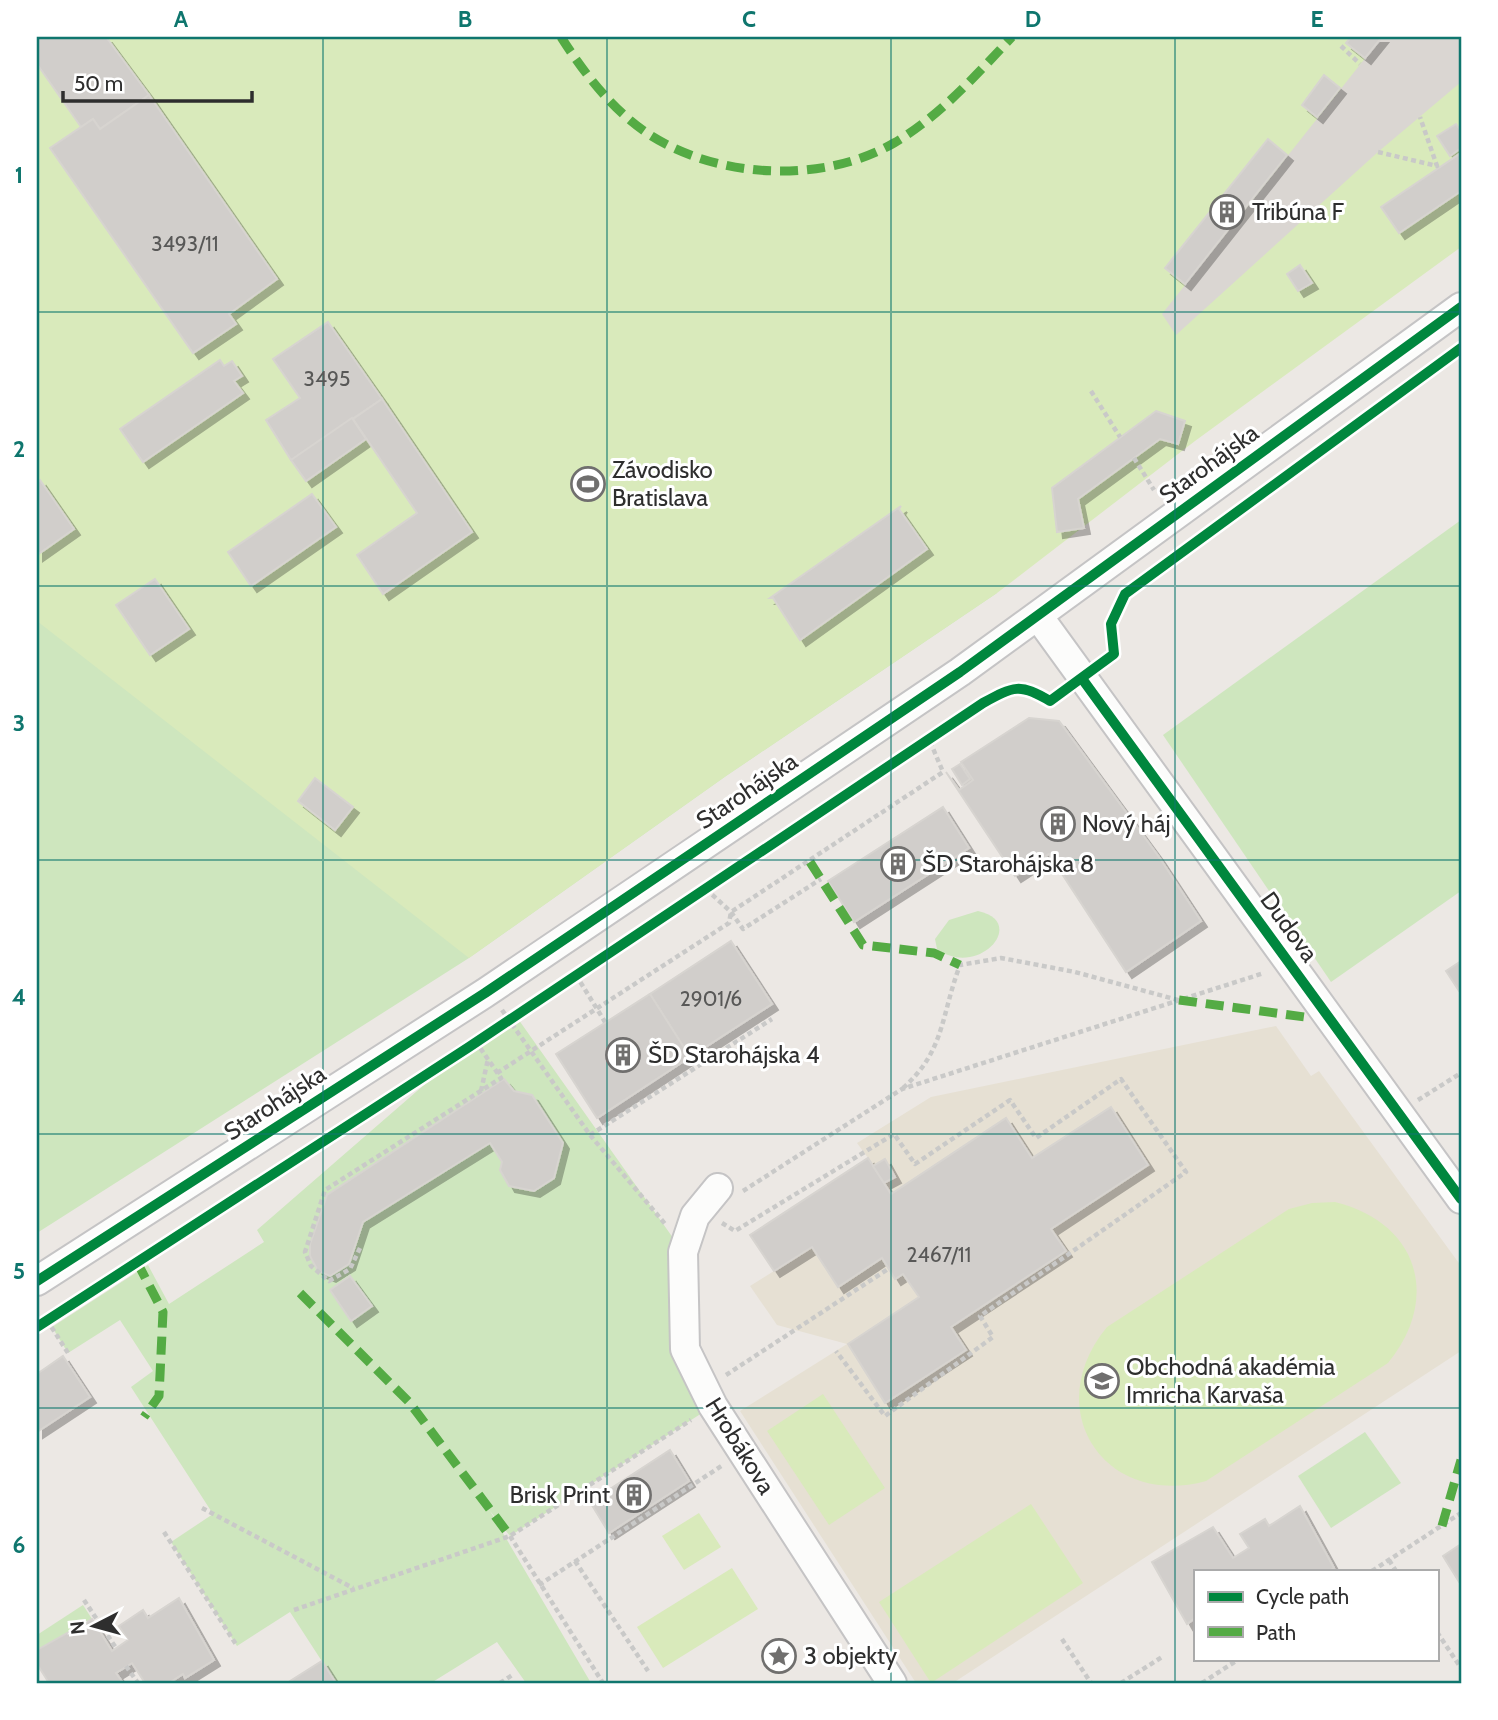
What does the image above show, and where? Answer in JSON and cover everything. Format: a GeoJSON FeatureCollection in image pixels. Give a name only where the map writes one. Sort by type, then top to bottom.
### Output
{"type":"FeatureCollection","features":[{"type":"Feature","properties":{"kind":"street","name":"Starohájska"},"geometry":{"type":"LineString","coordinates":[[37,1280],[485,993],[960,672],[1461,307]]}},
{"type":"Feature","properties":{"kind":"street","name":"Dudova"},"geometry":{"type":"LineString","coordinates":[[1038,616],[1461,1199]]}},
{"type":"Feature","properties":{"kind":"street","name":"Hrobákova"},"geometry":{"type":"LineString","coordinates":[[728,1191],[695,1216],[683,1252],[685,1349],[708,1397],[892,1683]]}},
{"type":"Feature","properties":{"kind":"path"},"geometry":{"type":"LineString","coordinates":[[1341,46],[1360,64]]}},
{"type":"Feature","properties":{"kind":"path"},"geometry":{"type":"LineString","coordinates":[[1378,152],[1437,166],[1420,117]]}},
{"type":"Feature","properties":{"kind":"path"},"geometry":{"type":"LineString","coordinates":[[1091,391],[1120,437]]}},
{"type":"Feature","properties":{"kind":"path"},"geometry":{"type":"LineString","coordinates":[[1134,458],[1154,490]]}},
{"type":"Feature","properties":{"kind":"path"},"geometry":{"type":"LineString","coordinates":[[497,1073],[729,923],[732,912],[943,772],[929,739]]}},
{"type":"Feature","properties":{"kind":"path"},"geometry":{"type":"LineString","coordinates":[[706,889],[732,912],[743,929],[821,879]]}},
{"type":"Feature","properties":{"kind":"path"},"geometry":{"type":"LineString","coordinates":[[902,1089],[918,1074],[935,1051],[960,965],[1001,958],[1075,972],[1179,1000]]}},
{"type":"Feature","properties":{"kind":"path"},"geometry":{"type":"LineString","coordinates":[[728,1191],[902,1089],[1272,971]]}},
{"type":"Feature","properties":{"kind":"path"},"geometry":{"type":"LineString","coordinates":[[576,975],[605,1022]]}},
{"type":"Feature","properties":{"kind":"path"},"geometry":{"type":"LineString","coordinates":[[510,1019],[590,1135],[663,1220],[683,1252]]}},
{"type":"Feature","properties":{"kind":"path"},"geometry":{"type":"LineString","coordinates":[[590,1135],[772,1019]]}},
{"type":"Feature","properties":{"kind":"path"},"geometry":{"type":"LineString","coordinates":[[360,1248],[350,1269],[329,1281],[311,1266],[305,1252],[325,1190],[501,1078],[476,1042]]}},
{"type":"Feature","properties":{"kind":"path"},"geometry":{"type":"LineString","coordinates":[[480,1092],[488,1059]]}},
{"type":"Feature","properties":{"kind":"path"},"geometry":{"type":"LineString","coordinates":[[695,1216],[717,1220],[735,1231],[894,1133],[915,1164],[1010,1100],[1036,1139],[1121,1079],[1186,1172],[980,1316],[993,1337],[885,1416],[836,1351]]}},
{"type":"Feature","properties":{"kind":"path"},"geometry":{"type":"LineString","coordinates":[[294,1610],[510,1536],[888,1269]]}},
{"type":"Feature","properties":{"kind":"path"},"geometry":{"type":"LineString","coordinates":[[47,1320],[68,1353]]}},
{"type":"Feature","properties":{"kind":"path"},"geometry":{"type":"LineString","coordinates":[[538,1585],[730,1461]]}},
{"type":"Feature","properties":{"kind":"path"},"geometry":{"type":"LineString","coordinates":[[202,1508],[354,1589]]}},
{"type":"Feature","properties":{"kind":"path"},"geometry":{"type":"LineString","coordinates":[[1374,1570],[1461,1513]]}},
{"type":"Feature","properties":{"kind":"path"},"geometry":{"type":"LineString","coordinates":[[164,1532],[237,1646]]}},
{"type":"Feature","properties":{"kind":"path"},"geometry":{"type":"LineString","coordinates":[[510,1536],[538,1585],[603,1683]]}},
{"type":"Feature","properties":{"kind":"path"},"geometry":{"type":"LineString","coordinates":[[1389,1560],[1395,1570]]}},
{"type":"Feature","properties":{"kind":"path"},"geometry":{"type":"LineString","coordinates":[[575,1561],[648,1671]]}},
{"type":"Feature","properties":{"kind":"path"},"geometry":{"type":"LineString","coordinates":[[84,1600],[116,1648]]}},
{"type":"Feature","properties":{"kind":"path"},"geometry":{"type":"LineString","coordinates":[[1438,1634],[1461,1668]]}},
{"type":"Feature","properties":{"kind":"path"},"geometry":{"type":"LineString","coordinates":[[1062,1639],[1091,1683]]}},
{"type":"Feature","properties":{"kind":"path"},"geometry":{"type":"LineString","coordinates":[[1121,1683],[1162,1657]]}},
{"type":"Feature","properties":{"kind":"path"},"geometry":{"type":"LineString","coordinates":[[1202,1683],[1237,1660]]}},
{"type":"Feature","properties":{"kind":"path"},"geometry":{"type":"LineString","coordinates":[[126,1667],[138,1683]]}},
{"type":"Feature","properties":{"kind":"path"},"geometry":{"type":"LineString","coordinates":[[500,1683],[514,1674]]}},
{"type":"Feature","properties":{"kind":"shaded area"},"geometry":{"type":"Polygon","coordinates":[[[1382,37],[1461,37],[1461,82],[1378,152],[1176,335],[1162,314],[1382,37]]]}},
{"type":"Feature","properties":{"kind":"shaded area","name":"Obchodná akadémia Imricha Karvaša"},"geometry":{"type":"Polygon","coordinates":[[[1276,1026],[1311,1076],[1319,1071],[1461,1266],[1461,1351],[953,1683],[916,1683],[740,1411],[847,1344],[777,1325],[750,1286],[774,1271],[750,1235],[868,1158],[857,1143],[931,1097],[1276,1026]]]}},
{"type":"Feature","properties":{"kind":"green space","name":"Závodisko Bratislava"},"geometry":{"type":"Polygon","coordinates":[[[37,37],[1461,37],[1461,247],[1195,441],[997,593],[726,776],[469,958],[37,621],[37,37]]]}},
{"type":"Feature","properties":{"kind":"green space"},"geometry":{"type":"Polygon","coordinates":[[[1461,520],[1461,891],[1331,982],[1163,735],[1461,520]]]}},
{"type":"Feature","properties":{"kind":"green space"},"geometry":{"type":"Polygon","coordinates":[[[37,577],[997,593],[726,776],[469,958],[37,1233],[37,577]]]}},
{"type":"Feature","properties":{"kind":"green space"},"geometry":{"type":"Polygon","coordinates":[[[978,911],[993,917],[999,926],[998,936],[992,945],[981,953],[968,957],[953,956],[937,949],[935,939],[949,920],[978,911]]]}},
{"type":"Feature","properties":{"kind":"green space"},"geometry":{"type":"Polygon","coordinates":[[[516,1016],[683,1252],[685,1349],[713,1406],[510,1536],[490,1511],[591,1683],[526,1683],[497,1642],[431,1683],[336,1683],[290,1612],[237,1646],[171,1542],[213,1514],[131,1387],[153,1371],[120,1320],[68,1353],[52,1327],[148,1265],[169,1304],[264,1242],[257,1230],[462,1052],[516,1016]]]}},
{"type":"Feature","properties":{"kind":"green space"},"geometry":{"type":"Polygon","coordinates":[[[1335,1202],[1363,1212],[1385,1226],[1402,1244],[1412,1265],[1417,1288],[1414,1313],[1405,1338],[1388,1363],[1206,1481],[1170,1486],[1138,1480],[1112,1466],[1093,1445],[1082,1419],[1079,1390],[1088,1358],[1107,1327],[1289,1209],[1312,1203],[1335,1202]]]}},
{"type":"Feature","properties":{"kind":"green space"},"geometry":{"type":"Polygon","coordinates":[[[823,1394],[885,1488],[829,1525],[767,1431],[823,1394]]]}},
{"type":"Feature","properties":{"kind":"green space"},"geometry":{"type":"Polygon","coordinates":[[[1365,1432],[1401,1483],[1331,1528],[1298,1476],[1365,1432]]]}},
{"type":"Feature","properties":{"kind":"green space"},"geometry":{"type":"Polygon","coordinates":[[[1031,1504],[1083,1583],[931,1683],[879,1602],[1031,1504]]]}},
{"type":"Feature","properties":{"kind":"green space"},"geometry":{"type":"Polygon","coordinates":[[[699,1513],[721,1547],[684,1570],[662,1536],[699,1513]]]}},
{"type":"Feature","properties":{"kind":"green space"},"geometry":{"type":"Polygon","coordinates":[[[732,1568],[758,1609],[663,1668],[637,1627],[732,1568]]]}},
{"type":"Feature","properties":{"kind":"green space"},"geometry":{"type":"Polygon","coordinates":[[[83,1605],[92,1619],[37,1650],[37,1635],[83,1605]]]}},
{"type":"Feature","properties":{"kind":"building"},"geometry":{"type":"Polygon","coordinates":[[[37,37],[106,37],[149,95],[100,129],[93,119],[81,127],[37,64],[37,37]]]}},
{"type":"Feature","properties":{"kind":"building"},"geometry":{"type":"Polygon","coordinates":[[[1351,37],[1382,37],[1365,58],[1346,43],[1351,37]]]}},
{"type":"Feature","properties":{"kind":"building"},"geometry":{"type":"Polygon","coordinates":[[[1324,75],[1340,88],[1317,117],[1302,105],[1324,75]]]}},
{"type":"Feature","properties":{"kind":"building"},"geometry":{"type":"Polygon","coordinates":[[[149,95],[277,279],[229,314],[236,324],[193,353],[50,148],[93,119],[100,129],[149,95]]]}},
{"type":"Feature","properties":{"kind":"building"},"geometry":{"type":"Polygon","coordinates":[[[1456,124],[1461,131],[1461,148],[1450,156],[1437,136],[1456,124]]]}},
{"type":"Feature","properties":{"kind":"building","name":"Tribúna F"},"geometry":{"type":"Polygon","coordinates":[[[1268,139],[1287,155],[1185,284],[1165,268],[1268,139]]]}},
{"type":"Feature","properties":{"kind":"building"},"geometry":{"type":"Polygon","coordinates":[[[1461,153],[1461,191],[1399,233],[1381,207],[1461,153]]]}},
{"type":"Feature","properties":{"kind":"building"},"geometry":{"type":"Polygon","coordinates":[[[1300,265],[1312,283],[1298,291],[1287,274],[1300,265]]]}},
{"type":"Feature","properties":{"kind":"building"},"geometry":{"type":"Polygon","coordinates":[[[328,322],[382,399],[291,460],[266,420],[300,398],[273,359],[328,322]]]}},
{"type":"Feature","properties":{"kind":"building"},"geometry":{"type":"Polygon","coordinates":[[[220,360],[224,366],[232,361],[242,376],[234,381],[243,393],[143,462],[120,429],[220,360]]]}},
{"type":"Feature","properties":{"kind":"building"},"geometry":{"type":"Polygon","coordinates":[[[382,399],[472,532],[383,594],[357,555],[417,513],[353,419],[382,399]]]}},
{"type":"Feature","properties":{"kind":"building"},"geometry":{"type":"Polygon","coordinates":[[[1156,411],[1185,421],[1178,444],[1160,439],[1078,499],[1084,528],[1057,532],[1052,488],[1156,411]]]}},
{"type":"Feature","properties":{"kind":"building"},"geometry":{"type":"Polygon","coordinates":[[[352,418],[366,439],[306,481],[291,460],[352,418]]]}},
{"type":"Feature","properties":{"kind":"building"},"geometry":{"type":"Polygon","coordinates":[[[40,480],[74,529],[37,555],[37,483],[40,480]]]}},
{"type":"Feature","properties":{"kind":"building"},"geometry":{"type":"Polygon","coordinates":[[[312,494],[336,527],[251,586],[228,552],[312,494]]]}},
{"type":"Feature","properties":{"kind":"building"},"geometry":{"type":"Polygon","coordinates":[[[901,506],[899,509],[927,549],[800,640],[773,598],[770,598],[901,506]]]}},
{"type":"Feature","properties":{"kind":"building"},"geometry":{"type":"Polygon","coordinates":[[[155,579],[189,629],[150,655],[116,605],[155,579]]]}},
{"type":"Feature","properties":{"kind":"building","name":"Nový háj"},"geometry":{"type":"Polygon","coordinates":[[[1029,718],[1059,721],[1159,857],[1201,921],[1126,972],[1049,854],[1015,876],[946,772],[959,790],[973,780],[961,762],[1029,718]]]}},
{"type":"Feature","properties":{"kind":"building"},"geometry":{"type":"Polygon","coordinates":[[[960,764],[970,779],[962,785],[952,769],[960,764]]]}},
{"type":"Feature","properties":{"kind":"building"},"geometry":{"type":"Polygon","coordinates":[[[315,778],[353,807],[335,830],[298,801],[315,778]]]}},
{"type":"Feature","properties":{"kind":"building","name":"ŠD Starohájska 8"},"geometry":{"type":"Polygon","coordinates":[[[943,807],[969,848],[854,922],[828,881],[943,807]]]}},
{"type":"Feature","properties":{"kind":"building"},"geometry":{"type":"Polygon","coordinates":[[[731,941],[772,1004],[690,1057],[650,994],[731,941]]]}},
{"type":"Feature","properties":{"kind":"building"},"geometry":{"type":"Polygon","coordinates":[[[1461,961],[1461,994],[1446,971],[1461,961]]]}},
{"type":"Feature","properties":{"kind":"building","name":"ŠD Starohájska 4"},"geometry":{"type":"Polygon","coordinates":[[[650,994],[690,1057],[597,1118],[556,1054],[650,994]]]}},
{"type":"Feature","properties":{"kind":"building"},"geometry":{"type":"Polygon","coordinates":[[[504,1079],[514,1091],[532,1095],[563,1143],[554,1178],[534,1191],[509,1186],[500,1170],[502,1162],[490,1143],[363,1222],[349,1264],[330,1276],[318,1271],[310,1256],[310,1244],[327,1195],[504,1079]]]}},
{"type":"Feature","properties":{"kind":"building"},"geometry":{"type":"Polygon","coordinates":[[[1111,1107],[1148,1165],[1051,1229],[1066,1251],[951,1327],[966,1350],[885,1403],[848,1344],[919,1297],[903,1274],[895,1279],[882,1258],[838,1287],[812,1247],[774,1271],[750,1235],[868,1158],[891,1194],[1006,1118],[1032,1158],[1111,1107]]]}},
{"type":"Feature","properties":{"kind":"building"},"geometry":{"type":"Polygon","coordinates":[[[885,1159],[895,1177],[884,1183],[873,1166],[885,1159]]]}},
{"type":"Feature","properties":{"kind":"building"},"geometry":{"type":"Polygon","coordinates":[[[350,1276],[372,1306],[351,1321],[330,1290],[350,1276]]]}},
{"type":"Feature","properties":{"kind":"building"},"geometry":{"type":"Polygon","coordinates":[[[63,1356],[90,1397],[37,1432],[37,1374],[63,1356]]]}},
{"type":"Feature","properties":{"kind":"building","name":"Brisk Print"},"geometry":{"type":"Polygon","coordinates":[[[670,1450],[689,1481],[609,1533],[590,1502],[670,1450]]]}},
{"type":"Feature","properties":{"kind":"building"},"geometry":{"type":"Polygon","coordinates":[[[1300,1506],[1334,1568],[1194,1570],[1194,1619],[1187,1624],[1152,1562],[1213,1527],[1233,1558],[1249,1548],[1240,1534],[1265,1519],[1269,1526],[1300,1506]]]}},
{"type":"Feature","properties":{"kind":"building"},"geometry":{"type":"Polygon","coordinates":[[[1461,1544],[1461,1585],[1443,1556],[1461,1544]]]}},
{"type":"Feature","properties":{"kind":"building"},"geometry":{"type":"Polygon","coordinates":[[[179,1598],[214,1660],[185,1678],[183,1674],[169,1683],[145,1683],[132,1663],[116,1673],[123,1683],[49,1683],[37,1664],[37,1650],[92,1619],[112,1651],[128,1640],[119,1626],[143,1610],[148,1618],[179,1598]]]}},
{"type":"Feature","properties":{"kind":"building"},"geometry":{"type":"Polygon","coordinates":[[[322,1661],[336,1683],[287,1683],[322,1661]]]}},
{"type":"Feature","properties":{"kind":"marked path"},"geometry":{"type":"LineString","coordinates":[[561,37],[600,90],[624,115],[650,135],[677,150],[707,161],[771,171],[836,165],[866,156],[894,143],[942,108],[1012,37]]}},
{"type":"Feature","properties":{"kind":"marked path"},"geometry":{"type":"LineString","coordinates":[[810,862],[863,945],[934,953],[960,965]]}},
{"type":"Feature","properties":{"kind":"marked path"},"geometry":{"type":"LineString","coordinates":[[1179,1000],[1305,1017]]}},
{"type":"Feature","properties":{"kind":"marked path"},"geometry":{"type":"LineString","coordinates":[[137,1262],[163,1312],[159,1396],[144,1417]]}},
{"type":"Feature","properties":{"kind":"marked path"},"geometry":{"type":"LineString","coordinates":[[300,1293],[409,1402],[510,1536]]}},
{"type":"Feature","properties":{"kind":"marked path"},"geometry":{"type":"LineString","coordinates":[[1442,1526],[1461,1460]]}},
{"type":"Feature","properties":{"kind":"cycle path"},"geometry":{"type":"LineString","coordinates":[[37,1281],[485,993],[960,672],[1461,307]]}},
{"type":"Feature","properties":{"kind":"cycle path"},"geometry":{"type":"LineString","coordinates":[[37,1327],[469,1047],[983,703],[1017,689],[1031,691],[1050,701],[1114,654],[1111,624],[1125,594],[1461,348]]}},
{"type":"Feature","properties":{"kind":"cycle path"},"geometry":{"type":"LineString","coordinates":[[1083,680],[1461,1199]]}},
{"type":"Feature","properties":{"kind":"place","name":"Tribúna F"},"geometry":{"type":"Point","coordinates":[1227,212]}},
{"type":"Feature","properties":{"kind":"place","name":"Závodisko Bratislava"},"geometry":{"type":"Point","coordinates":[588,484]}},
{"type":"Feature","properties":{"kind":"place","name":"Nový háj"},"geometry":{"type":"Point","coordinates":[1058,824]}},
{"type":"Feature","properties":{"kind":"place","name":"ŠD Starohájska 8"},"geometry":{"type":"Point","coordinates":[898,864]}},
{"type":"Feature","properties":{"kind":"place","name":"ŠD Starohájska 4"},"geometry":{"type":"Point","coordinates":[623,1055]}},
{"type":"Feature","properties":{"kind":"place","name":"Obchodná akadémia Imricha Karvaša"},"geometry":{"type":"Point","coordinates":[1102,1381]}},
{"type":"Feature","properties":{"kind":"place","name":"Brisk Print"},"geometry":{"type":"Point","coordinates":[634,1495]}},
{"type":"Feature","properties":{"kind":"place","name":"3 objekty"},"geometry":{"type":"Point","coordinates":[779,1656]}}]}
